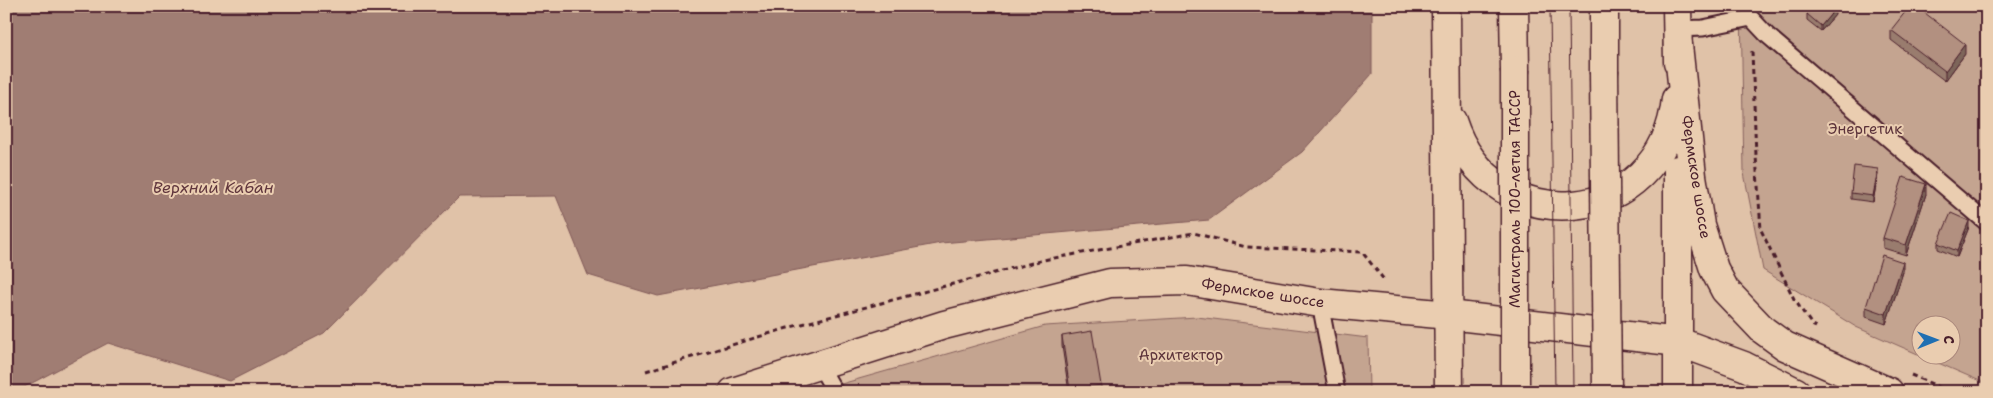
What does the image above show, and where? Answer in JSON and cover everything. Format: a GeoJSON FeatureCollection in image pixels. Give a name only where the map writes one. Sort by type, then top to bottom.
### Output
{"type":"FeatureCollection","features":[{"type":"Feature","properties":{"kind":"main road"},"geometry":{"type":"LineString","coordinates":[[1446,6],[1450,392]]}},
{"type":"Feature","properties":{"kind":"main road","name":"Магистраль 100-летия ТАССР"},"geometry":{"type":"LineString","coordinates":[[1514,6],[1516,70],[1515,392]]}},
{"type":"Feature","properties":{"kind":"main road"},"geometry":{"type":"LineString","coordinates":[[1604,6],[1607,392]]}},
{"type":"Feature","properties":{"kind":"main road"},"geometry":{"type":"LineString","coordinates":[[1677,27],[1678,392]]}},
{"type":"Feature","properties":{"kind":"main road","name":"Фермское шоссе"},"geometry":{"type":"LineString","coordinates":[[1677,27],[1692,176],[1700,225],[1714,269],[1725,290],[1763,330],[1785,346],[1889,392]]}},
{"type":"Feature","properties":{"kind":"main road"},"geometry":{"type":"LineString","coordinates":[[1448,92],[1450,115],[1457,136],[1468,156],[1482,174],[1500,188],[1520,198],[1541,204],[1564,206],[1586,204],[1608,197],[1627,186],[1645,171],[1659,154],[1669,134],[1675,112],[1677,89]]}},
{"type":"Feature","properties":{"kind":"main road","name":"Фермское шоссе"},"geometry":{"type":"LineString","coordinates":[[733,392],[944,326],[1110,283],[1187,280],[1320,303],[1449,315],[1679,342],[1744,366],[1796,392]]}},
{"type":"Feature","properties":{"kind":"lane"},"geometry":{"type":"LineString","coordinates":[[1677,27],[1703,28],[1750,18],[1987,223]]}},
{"type":"Feature","properties":{"kind":"lane"},"geometry":{"type":"LineString","coordinates":[[1320,303],[1337,392]]}},
{"type":"Feature","properties":{"kind":"lane"},"geometry":{"type":"LineString","coordinates":[[820,364],[835,392]]}},
{"type":"Feature","properties":{"kind":"path"},"geometry":{"type":"LineString","coordinates":[[1750,18],[1761,230],[1794,299],[1812,325],[1820,329]]}},
{"type":"Feature","properties":{"kind":"path"},"geometry":{"type":"LineString","coordinates":[[1910,374],[1951,392]]}},
{"type":"Feature","properties":{"kind":"green space","name":"Энергетик"},"geometry":{"type":"Polygon","coordinates":[[[1741,6],[1987,6],[1987,384],[1945,366],[1960,366],[1960,316],[1910,316],[1910,351],[1856,327],[1763,270],[1744,173],[1741,6]]]}},
{"type":"Feature","properties":{"kind":"green space","name":"Архитектор"},"geometry":{"type":"Polygon","coordinates":[[[1197,317],[1368,338],[1369,392],[813,392],[1045,326],[1197,317]]]}},
{"type":"Feature","properties":{"kind":"water","name":"Верхний Кабан"},"geometry":{"type":"Polygon","coordinates":[[[6,6],[1372,6],[1372,74],[1302,152],[1209,220],[941,243],[658,296],[588,275],[556,196],[459,197],[324,333],[230,381],[108,343],[15,392],[6,392],[6,6]]]}},
{"type":"Feature","properties":{"kind":"building"},"geometry":{"type":"Polygon","coordinates":[[[1815,6],[1831,6],[1835,9],[1821,26],[1807,14],[1815,6]]]}},
{"type":"Feature","properties":{"kind":"building"},"geometry":{"type":"Polygon","coordinates":[[[1910,6],[1916,6],[1965,44],[1945,71],[1891,30],[1910,6]]]}},
{"type":"Feature","properties":{"kind":"building"},"geometry":{"type":"Polygon","coordinates":[[[1854,166],[1878,169],[1873,196],[1851,193],[1854,166]]]}},
{"type":"Feature","properties":{"kind":"building"},"geometry":{"type":"Polygon","coordinates":[[[1903,177],[1926,184],[1906,245],[1883,238],[1903,177]]]}},
{"type":"Feature","properties":{"kind":"building"},"geometry":{"type":"Polygon","coordinates":[[[1951,213],[1969,221],[1957,251],[1938,243],[1951,213]]]}},
{"type":"Feature","properties":{"kind":"building"},"geometry":{"type":"Polygon","coordinates":[[[1882,255],[1903,262],[1886,314],[1866,307],[1882,255]]]}},
{"type":"Feature","properties":{"kind":"building"},"geometry":{"type":"Polygon","coordinates":[[[1092,331],[1101,385],[1070,390],[1062,336],[1092,331]]]}},
{"type":"Feature","properties":{"kind":"tram line"},"geometry":{"type":"LineString","coordinates":[[1550,6],[1555,392]]}},
{"type":"Feature","properties":{"kind":"tram line"},"geometry":{"type":"LineString","coordinates":[[1569,6],[1573,392]]}}]}
